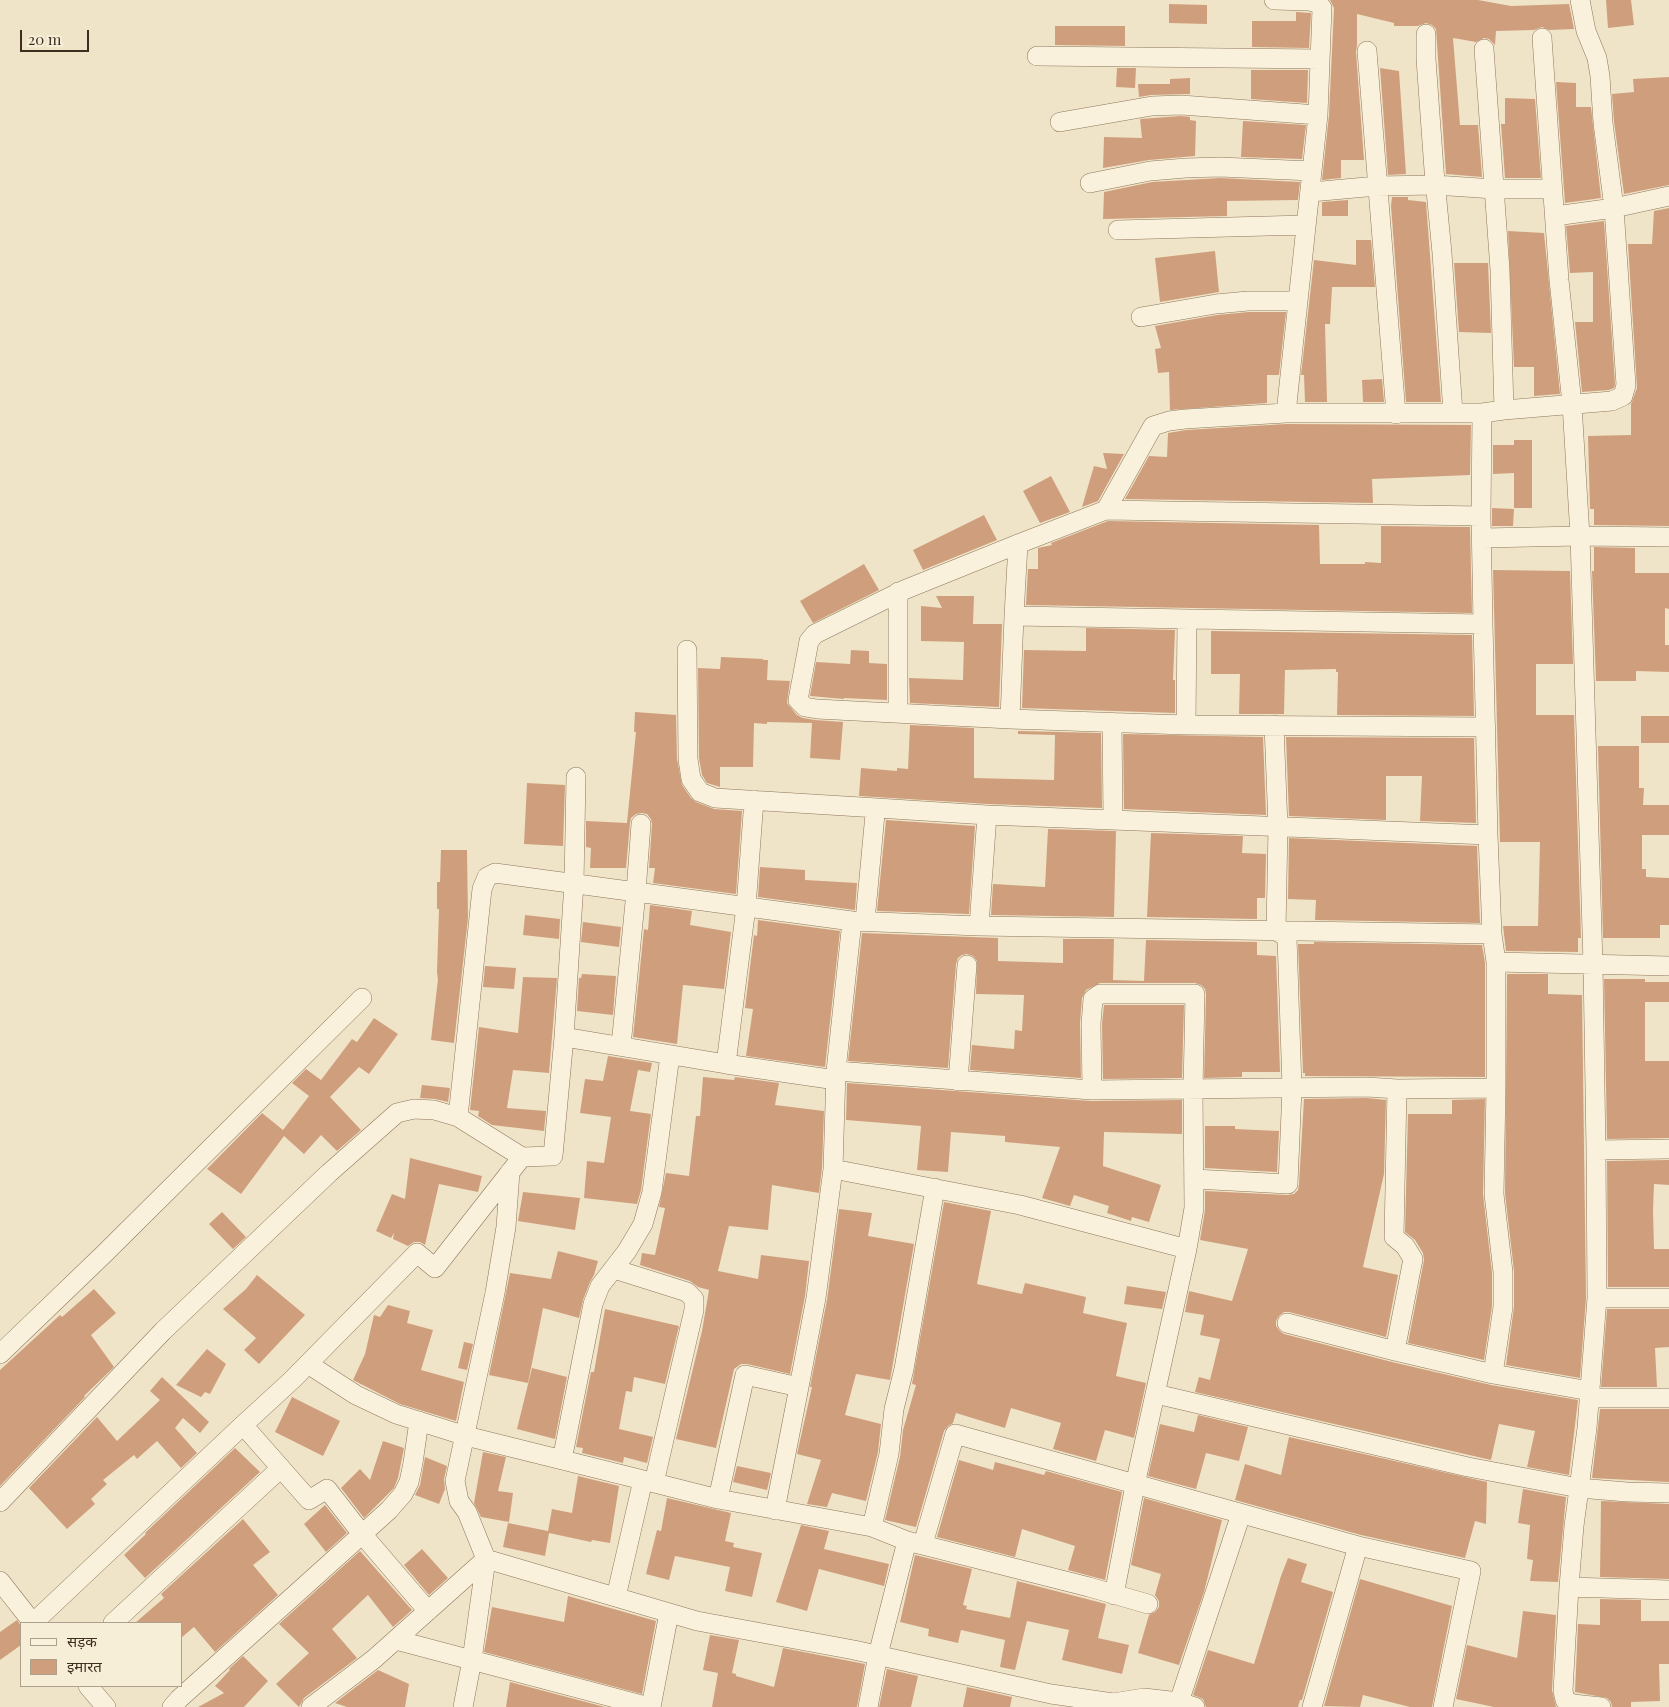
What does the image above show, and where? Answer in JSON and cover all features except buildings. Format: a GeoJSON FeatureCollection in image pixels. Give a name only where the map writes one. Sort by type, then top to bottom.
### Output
{"type":"FeatureCollection","features":[{"type":"Feature","properties":{"kind":"street"},"geometry":{"type":"LineString","coordinates":[[1274,0],[1309,1],[1318,3],[1322,8],[1318,115],[1286,413]]}},
{"type":"Feature","properties":{"kind":"street"},"geometry":{"type":"LineString","coordinates":[[1106,510],[1153,426],[1168,422],[1185,419],[1286,413],[1482,413],[1612,401],[1623,396],[1626,384],[1614,208],[1603,123],[1598,64],[1586,31],[1580,0]]}},
{"type":"Feature","properties":{"kind":"street"},"geometry":{"type":"LineString","coordinates":[[1426,34],[1426,59],[1453,413]]}},
{"type":"Feature","properties":{"kind":"street"},"geometry":{"type":"LineString","coordinates":[[1542,38],[1559,280],[1572,404],[1580,536],[1593,964],[1596,1150],[1597,1298],[1590,1394],[1569,1586],[1563,1691],[1565,1700],[1573,1704],[1600,1707]]}},
{"type":"Feature","properties":{"kind":"street"},"geometry":{"type":"LineString","coordinates":[[1484,49],[1500,270],[1504,410]]}},
{"type":"Feature","properties":{"kind":"street"},"geometry":{"type":"LineString","coordinates":[[1367,51],[1396,414]]}},
{"type":"Feature","properties":{"kind":"street"},"geometry":{"type":"LineString","coordinates":[[1036,56],[1320,59]]}},
{"type":"Feature","properties":{"kind":"street"},"geometry":{"type":"LineString","coordinates":[[1060,122],[1152,106],[1181,105],[1318,115]]}},
{"type":"Feature","properties":{"kind":"street"},"geometry":{"type":"LineString","coordinates":[[1090,183],[1150,171],[1186,168],[1220,167],[1312,171]]}},
{"type":"Feature","properties":{"kind":"street"},"geometry":{"type":"LineString","coordinates":[[1311,192],[1377,186],[1435,185],[1494,189],[1552,189]]}},
{"type":"Feature","properties":{"kind":"street"},"geometry":{"type":"LineString","coordinates":[[1555,216],[1614,208],[1669,196]]}},
{"type":"Feature","properties":{"kind":"street"},"geometry":{"type":"LineString","coordinates":[[1118,230],[1305,225]]}},
{"type":"Feature","properties":{"kind":"street"},"geometry":{"type":"LineString","coordinates":[[1141,317],[1216,304],[1248,301],[1297,301]]}},
{"type":"Feature","properties":{"kind":"street"},"geometry":{"type":"LineString","coordinates":[[1482,413],[1481,516],[1483,538],[1488,834],[1492,934],[1496,962],[1494,1194],[1503,1272],[1503,1307],[1493,1374]]}},
{"type":"Feature","properties":{"kind":"street"},"geometry":{"type":"LineString","coordinates":[[1481,516],[1106,510],[898,592],[815,634],[808,641],[798,700],[805,707],[817,709],[1010,719],[1186,725],[1486,726]]}},
{"type":"Feature","properties":{"kind":"street"},"geometry":{"type":"LineString","coordinates":[[1483,538],[1669,537]]}},
{"type":"Feature","properties":{"kind":"street"},"geometry":{"type":"LineString","coordinates":[[1010,719],[1018,544]]}},
{"type":"Feature","properties":{"kind":"street"},"geometry":{"type":"LineString","coordinates":[[898,592],[898,712]]}},
{"type":"Feature","properties":{"kind":"street"},"geometry":{"type":"LineString","coordinates":[[1014,616],[1483,624]]}},
{"type":"Feature","properties":{"kind":"street"},"geometry":{"type":"LineString","coordinates":[[1186,619],[1186,725]]}},
{"type":"Feature","properties":{"kind":"street"},"geometry":{"type":"LineString","coordinates":[[687,650],[688,759],[691,779],[700,792],[715,798],[987,815],[1488,834]]}},
{"type":"Feature","properties":{"kind":"street"},"geometry":{"type":"LineString","coordinates":[[1112,722],[1113,819]]}},
{"type":"Feature","properties":{"kind":"street"},"geometry":{"type":"LineString","coordinates":[[1274,725],[1278,826],[1276,931]]}},
{"type":"Feature","properties":{"kind":"street"},"geometry":{"type":"LineString","coordinates":[[0,1502],[163,1331],[329,1174],[397,1113],[414,1109],[434,1110],[458,1117],[522,1157],[553,1156],[564,1037],[574,883],[576,777]]}},
{"type":"Feature","properties":{"kind":"street"},"geometry":{"type":"LineString","coordinates":[[726,1064],[746,907],[754,800]]}},
{"type":"Feature","properties":{"kind":"street"},"geometry":{"type":"LineString","coordinates":[[775,1510],[816,1298],[833,1168],[836,1076],[874,814],[877,808]]}},
{"type":"Feature","properties":{"kind":"street"},"geometry":{"type":"LineString","coordinates":[[979,926],[987,815]]}},
{"type":"Feature","properties":{"kind":"street"},"geometry":{"type":"LineString","coordinates":[[621,1046],[641,824]]}},
{"type":"Feature","properties":{"kind":"street"},"geometry":{"type":"LineString","coordinates":[[458,1117],[482,889],[487,877],[495,873],[858,921],[979,926],[1492,934]]}},
{"type":"Feature","properties":{"kind":"street"},"geometry":{"type":"LineString","coordinates":[[1194,1179],[1288,1184],[1292,1088],[1287,937],[1276,931]]}},
{"type":"Feature","properties":{"kind":"street"},"geometry":{"type":"LineString","coordinates":[[1496,962],[1669,966]]}},
{"type":"Feature","properties":{"kind":"street"},"geometry":{"type":"LineString","coordinates":[[958,1081],[967,965]]}},
{"type":"Feature","properties":{"kind":"street"},"geometry":{"type":"LineString","coordinates":[[1092,1090],[1091,1024],[1093,999],[1100,994],[1110,993],[1195,994],[1193,1089],[1194,1208],[1156,1394],[1135,1485],[1114,1595]]}},
{"type":"Feature","properties":{"kind":"street"},"geometry":{"type":"LineString","coordinates":[[0,1354],[104,1254],[362,998]]}},
{"type":"Feature","properties":{"kind":"street"},"geometry":{"type":"LineString","coordinates":[[564,1037],[726,1064],[836,1076],[958,1081],[1092,1090],[1367,1087],[1397,1089],[1496,1088]]}},
{"type":"Feature","properties":{"kind":"street"},"geometry":{"type":"LineString","coordinates":[[562,1460],[593,1304],[600,1286],[627,1251],[643,1224],[652,1192],[670,1055]]}},
{"type":"Feature","properties":{"kind":"street"},"geometry":{"type":"LineString","coordinates":[[1395,1352],[1413,1259],[1405,1246],[1394,1237],[1397,1089]]}},
{"type":"Feature","properties":{"kind":"street"},"geometry":{"type":"LineString","coordinates":[[1596,1150],[1669,1150]]}},
{"type":"Feature","properties":{"kind":"street"},"geometry":{"type":"LineString","coordinates":[[34,1622],[308,1364],[417,1253],[435,1268],[522,1157]]}},
{"type":"Feature","properties":{"kind":"street"},"geometry":{"type":"LineString","coordinates":[[833,1168],[1020,1205],[1186,1249]]}},
{"type":"Feature","properties":{"kind":"street"},"geometry":{"type":"LineString","coordinates":[[462,1707],[472,1660],[486,1559],[467,1512],[459,1501],[455,1481],[457,1464],[466,1436],[495,1293],[506,1228],[510,1172]]}},
{"type":"Feature","properties":{"kind":"street"},"geometry":{"type":"LineString","coordinates":[[872,1527],[889,1454],[894,1408],[904,1369],[934,1188]]}},
{"type":"Feature","properties":{"kind":"street"},"geometry":{"type":"LineString","coordinates":[[614,1269],[687,1292],[694,1299],[694,1310],[616,1597]]}},
{"type":"Feature","properties":{"kind":"street"},"geometry":{"type":"LineString","coordinates":[[1597,1298],[1669,1298]]}},
{"type":"Feature","properties":{"kind":"street"},"geometry":{"type":"LineString","coordinates":[[1287,1323],[1395,1352],[1590,1394],[1669,1398]]}},
{"type":"Feature","properties":{"kind":"street"},"geometry":{"type":"LineString","coordinates":[[308,1364],[356,1395],[396,1414],[466,1436],[718,1499],[872,1527],[915,1542],[1148,1604]]}},
{"type":"Feature","properties":{"kind":"street"},"geometry":{"type":"LineString","coordinates":[[718,1499],[745,1376],[799,1387]]}},
{"type":"Feature","properties":{"kind":"street"},"geometry":{"type":"LineString","coordinates":[[1156,1394],[1468,1467],[1579,1488],[1669,1493]]}},
{"type":"Feature","properties":{"kind":"street"},"geometry":{"type":"LineString","coordinates":[[172,1707],[389,1510],[403,1494],[409,1482],[419,1421]]}},
{"type":"Feature","properties":{"kind":"street"},"geometry":{"type":"LineString","coordinates":[[242,1425],[309,1500],[326,1489],[428,1610]]}},
{"type":"Feature","properties":{"kind":"street"},"geometry":{"type":"LineString","coordinates":[[868,1707],[878,1655],[915,1542],[955,1434],[1358,1546],[1471,1571],[1442,1707]]}},
{"type":"Feature","properties":{"kind":"street"},"geometry":{"type":"LineString","coordinates":[[114,1622],[281,1468]]}},
{"type":"Feature","properties":{"kind":"street"},"geometry":{"type":"LineString","coordinates":[[486,1559],[697,1621],[878,1655],[1051,1694],[1114,1703],[1144,1698],[1187,1705],[1241,1514]]}},
{"type":"Feature","properties":{"kind":"street"},"geometry":{"type":"LineString","coordinates":[[1312,1707],[1358,1546]]}},
{"type":"Feature","properties":{"kind":"street"},"geometry":{"type":"LineString","coordinates":[[311,1707],[374,1659],[486,1559]]}},
{"type":"Feature","properties":{"kind":"street"},"geometry":{"type":"LineString","coordinates":[[0,1581],[32,1622]]}},
{"type":"Feature","properties":{"kind":"street"},"geometry":{"type":"LineString","coordinates":[[1569,1586],[1669,1590]]}},
{"type":"Feature","properties":{"kind":"street"},"geometry":{"type":"LineString","coordinates":[[396,1640],[649,1707],[669,1613]]}},
{"type":"Feature","properties":{"kind":"street"},"geometry":{"type":"LineString","coordinates":[[89,1687],[106,1707]]}}]}
